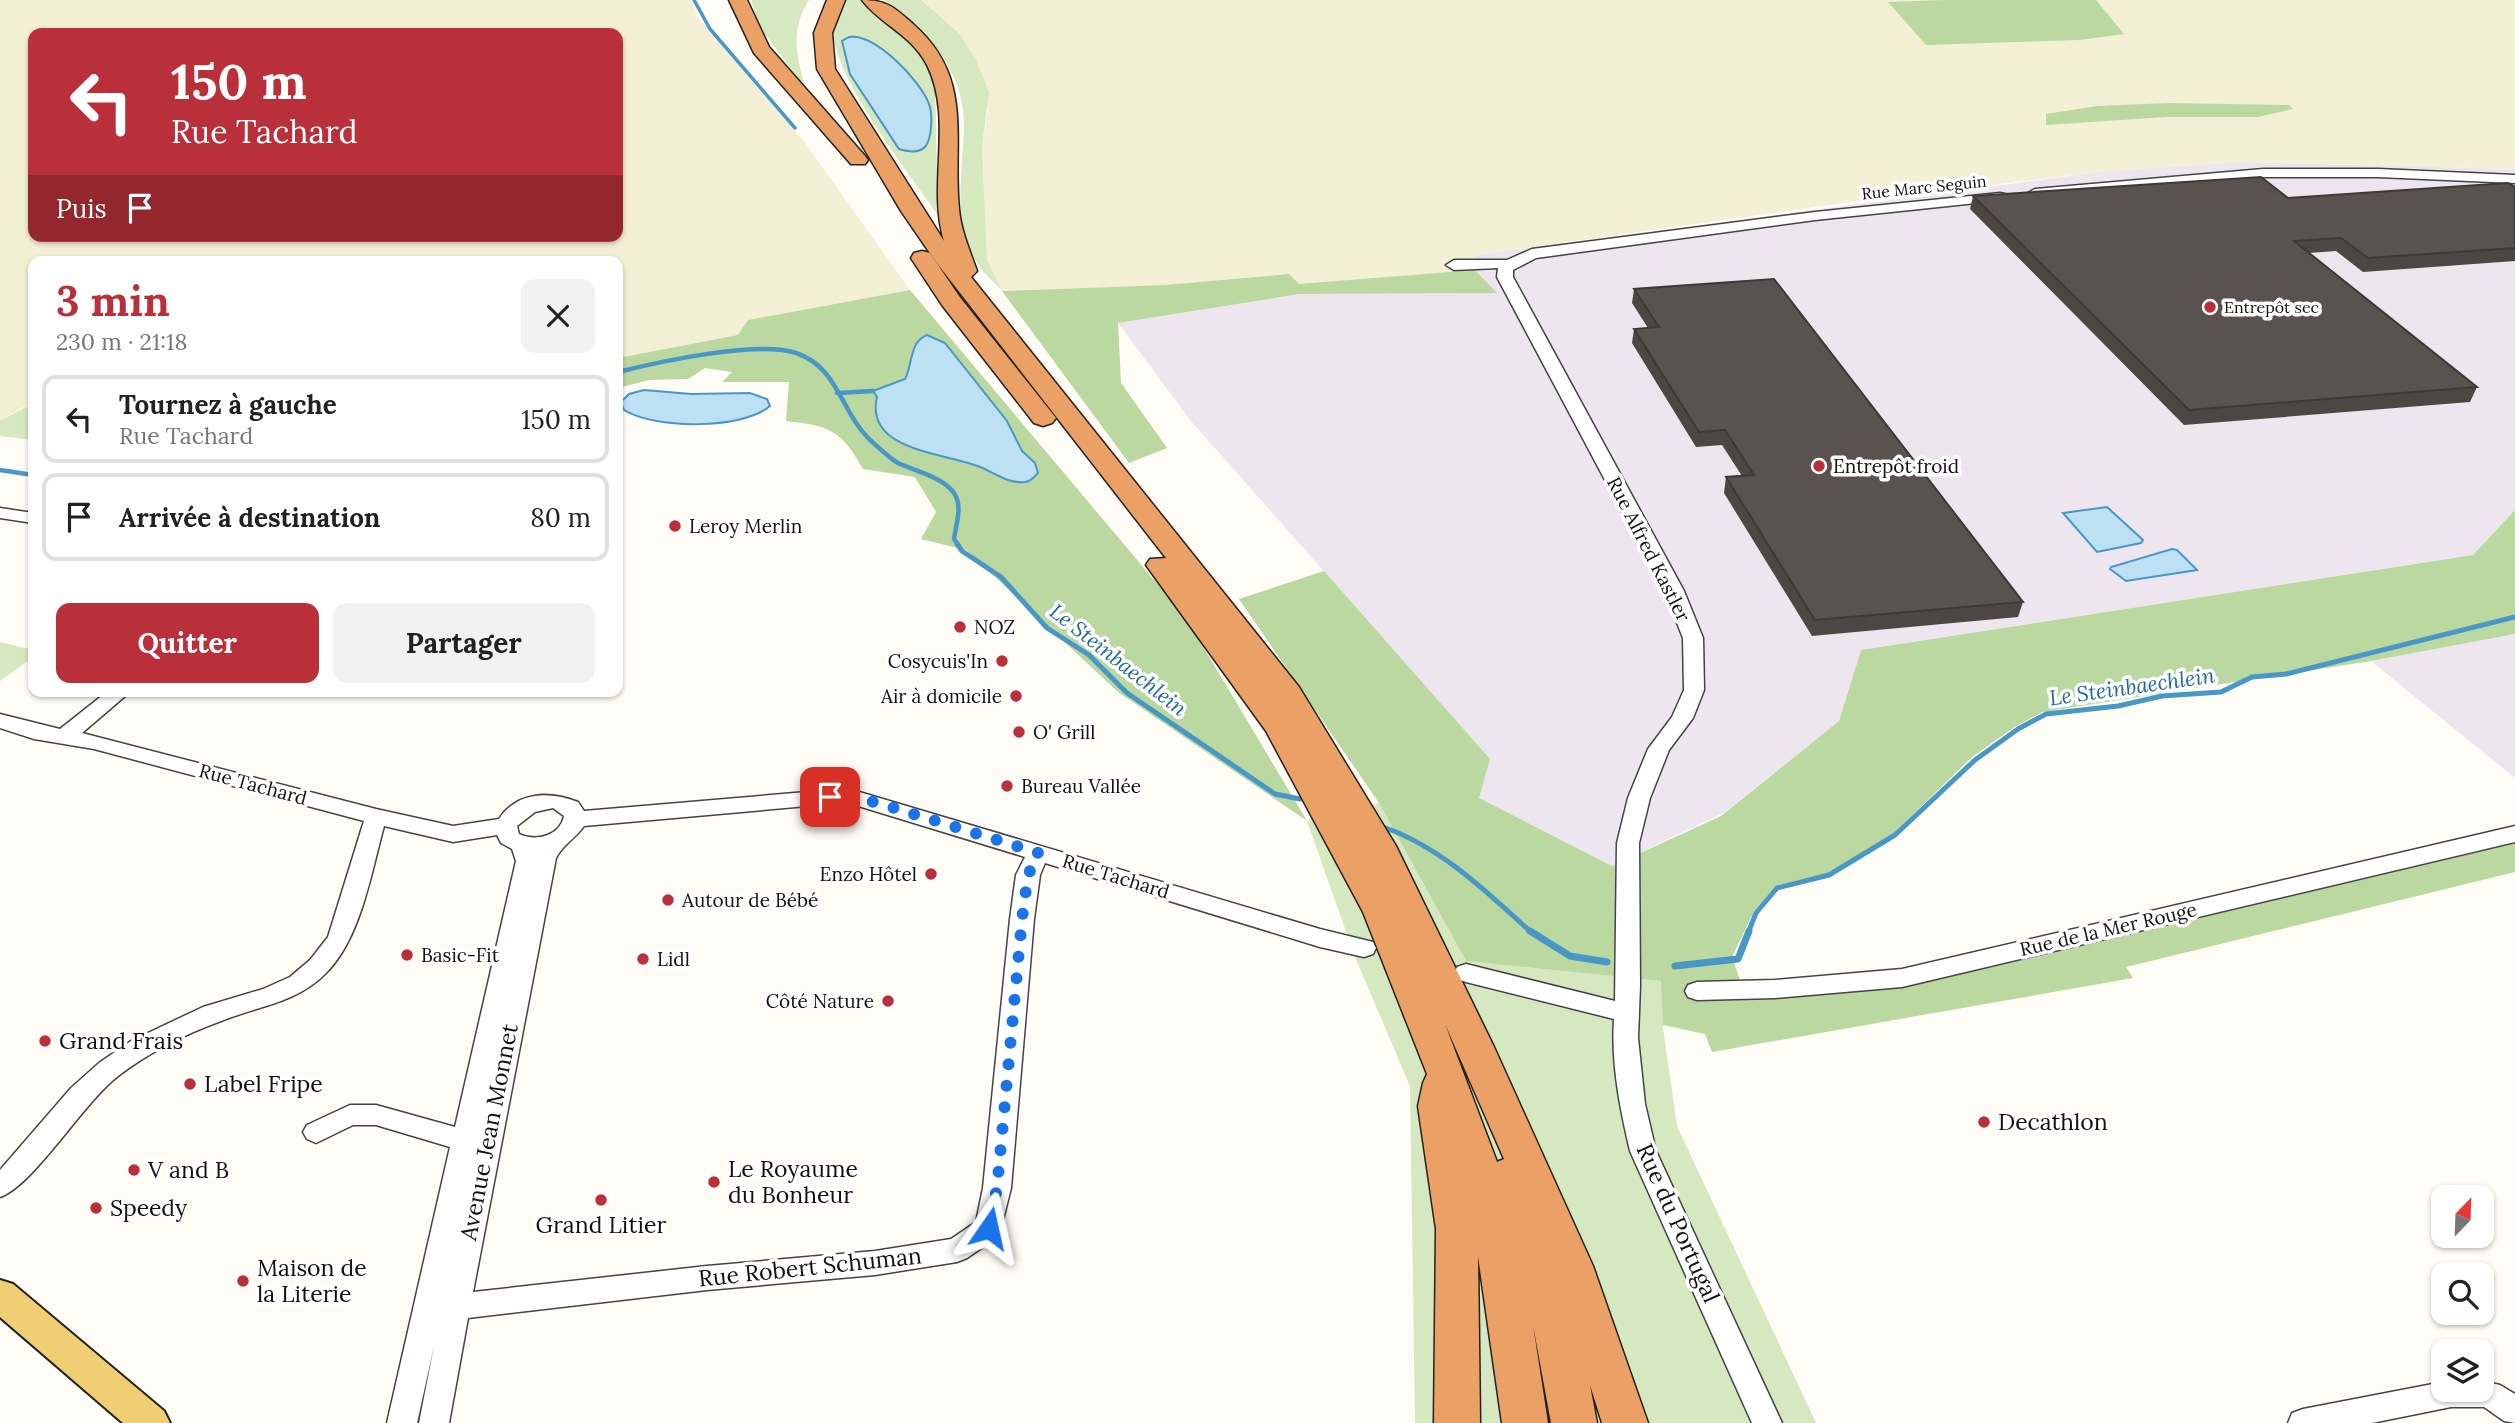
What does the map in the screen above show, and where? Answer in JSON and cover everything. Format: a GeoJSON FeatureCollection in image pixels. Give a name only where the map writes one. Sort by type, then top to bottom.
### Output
{"type":"FeatureCollection","features":[{"type":"Feature","properties":{"kind":"highway"},"geometry":{"type":"LineString","coordinates":[[738,0],[761,49],[858,160],[950,300],[1173,581],[1280,728],[1572,1266],[1625,1423]]}},
{"type":"Feature","properties":{"kind":"highway"},"geometry":{"type":"LineString","coordinates":[[820,0],[808,26],[806,45],[811,71],[858,160]]}},
{"type":"Feature","properties":{"kind":"highway"},"geometry":{"type":"LineString","coordinates":[[836,0],[824,21],[821,45],[826,69],[912,211],[944,257],[1288,694],[1379,846],[1541,1268],[1565,1362],[1574,1423]]}},
{"type":"Feature","properties":{"kind":"highway"},"geometry":{"type":"LineString","coordinates":[[871,0],[905,27],[939,69],[949,100],[951,137],[947,180],[948,212],[959,253],[976,295]]}},
{"type":"Feature","properties":{"kind":"highway"},"geometry":{"type":"LineString","coordinates":[[1457,1423],[1457,1229],[1438,1106],[1460,1059]]}},
{"type":"Feature","properties":{"kind":"highway"},"geometry":{"type":"LineString","coordinates":[[1460,1059],[1476,1157],[1504,1276],[1525,1423]]}},
{"type":"Feature","properties":{"kind":"main road"},"geometry":{"type":"LineString","coordinates":[[0,1295],[151,1423]]}},
{"type":"Feature","properties":{"kind":"street","name":"Rue Marc Seguin"},"geometry":{"type":"LineString","coordinates":[[1509,265],[1532,254],[1788,220],[2175,178],[2294,172],[2364,172],[2515,179]]}},
{"type":"Feature","properties":{"kind":"street"},"geometry":{"type":"LineString","coordinates":[[1454,265],[1509,265]]}},
{"type":"Feature","properties":{"kind":"street","name":"Rue Alfred Kastler"},"geometry":{"type":"LineString","coordinates":[[1509,265],[1505,270],[1506,277],[1674,592],[1693,638],[1694,690],[1682,718],[1659,749],[1639,798],[1628,843],[1626,1013]]}},
{"type":"Feature","properties":{"kind":"street"},"geometry":{"type":"LineString","coordinates":[[0,513],[28,517]]}},
{"type":"Feature","properties":{"kind":"street"},"geometry":{"type":"LineString","coordinates":[[64,737],[114,697]]}},
{"type":"Feature","properties":{"kind":"street","name":"Rue Tachard"},"geometry":{"type":"LineString","coordinates":[[0,721],[34,732],[94,742],[376,817],[453,834],[515,836],[552,843]]}},
{"type":"Feature","properties":{"kind":"street","name":"Rue Tachard"},"geometry":{"type":"LineString","coordinates":[[577,819],[830,797],[856,798],[1320,938],[1364,948]]}},
{"type":"Feature","properties":{"kind":"street"},"geometry":{"type":"LineString","coordinates":[[515,836],[517,812],[546,801],[563,803],[571,807],[577,819],[569,832],[552,843]]}},
{"type":"Feature","properties":{"kind":"street"},"geometry":{"type":"LineString","coordinates":[[0,1186],[14,1174],[80,1094],[129,1055],[212,1014],[271,996],[299,983],[319,966],[339,940],[376,817]]}},
{"type":"Feature","properties":{"kind":"street","name":"Rue de la Mer Rouge"},"geometry":{"type":"LineString","coordinates":[[1697,991],[1774,989],[1902,978],[2515,834]]}},
{"type":"Feature","properties":{"kind":"street","name":"Avenue Jean Monnet"},"geometry":{"type":"LineString","coordinates":[[433,1423],[454,1307],[476,1136],[527,861],[515,836]]}},
{"type":"Feature","properties":{"kind":"street","name":"Avenue Jean Monnet"},"geometry":{"type":"LineString","coordinates":[[402,1423],[545,858],[552,843]]}},
{"type":"Feature","properties":{"kind":"street","name":"Rue Robert Schuman"},"geometry":{"type":"LineString","coordinates":[[454,1307],[707,1278],[875,1263],[957,1250],[989,1228],[997,1188],[1022,919],[1028,875],[1039,853]]}},
{"type":"Feature","properties":{"kind":"street"},"geometry":{"type":"LineString","coordinates":[[1466,974],[1626,1013]]}},
{"type":"Feature","properties":{"kind":"street","name":"Rue du Portugal"},"geometry":{"type":"LineString","coordinates":[[1626,1013],[1625,1038],[1632,1104],[1643,1152],[1767,1423]]}},
{"type":"Feature","properties":{"kind":"street"},"geometry":{"type":"LineString","coordinates":[[316,1132],[350,1115],[376,1115],[457,1138],[476,1136]]}},
{"type":"Feature","properties":{"kind":"street"},"geometry":{"type":"LineString","coordinates":[[2303,1423],[2451,1394],[2489,1394],[2515,1411]]}},
{"type":"Feature","properties":{"kind":"shaded area"},"geometry":{"type":"Polygon","coordinates":[[[0,0],[690,0],[700,21],[803,140],[910,290],[748,320],[739,335],[623,357],[623,256],[28,256],[28,404],[0,421],[0,0]]]}},
{"type":"Feature","properties":{"kind":"shaded area"},"geometry":{"type":"Polygon","coordinates":[[[921,0],[2515,0],[2515,169],[2240,162],[2107,171],[1865,200],[1474,255],[1475,270],[1299,285],[1288,274],[1165,285],[1002,291],[987,260],[982,147],[988,109],[959,33],[921,0]]]}},
{"type":"Feature","properties":{"kind":"shaded area"},"geometry":{"type":"Polygon","coordinates":[[[2239,162],[2515,169],[2515,510],[2473,555],[1861,650],[1839,721],[1725,812],[1612,866],[1478,798],[1489,758],[1191,421],[1118,323],[1300,294],[1496,293],[1475,270],[1474,255],[2107,171],[2239,162]]]}},
{"type":"Feature","properties":{"kind":"shaded area"},"geometry":{"type":"Polygon","coordinates":[[[2515,634],[2515,778],[2371,661],[2515,634]]]}},
{"type":"Feature","properties":{"kind":"green space"},"geometry":{"type":"Polygon","coordinates":[[[751,0],[809,0],[797,32],[798,54],[806,89],[759,26],[751,0]]]}},
{"type":"Feature","properties":{"kind":"green space"},"geometry":{"type":"Polygon","coordinates":[[[846,0],[863,0],[899,27],[921,53],[935,84],[938,215],[873,122],[843,68],[835,44],[834,24],[846,0]]]}},
{"type":"Feature","properties":{"kind":"green space"},"geometry":{"type":"Polygon","coordinates":[[[884,0],[921,0],[959,33],[975,58],[989,92],[982,147],[987,260],[1002,291],[977,263],[964,230],[960,196],[964,126],[958,87],[940,53],[928,38],[900,11],[884,0]]]}},
{"type":"Feature","properties":{"kind":"green space"},"geometry":{"type":"Polygon","coordinates":[[[2096,0],[2124,34],[2079,40],[1926,45],[1888,2],[2096,0]]]}},
{"type":"Feature","properties":{"kind":"green space"},"geometry":{"type":"Polygon","coordinates":[[[2168,103],[2289,105],[2293,109],[2258,117],[2166,117],[2046,125],[2046,114],[2097,106],[2168,103]]]}},
{"type":"Feature","properties":{"kind":"green space"},"geometry":{"type":"Polygon","coordinates":[[[1475,270],[1497,293],[1300,294],[1118,323],[1121,383],[1167,448],[1129,463],[1002,291],[1165,285],[1289,274],[1299,284],[1475,270]]]}},
{"type":"Feature","properties":{"kind":"green space"},"geometry":{"type":"Polygon","coordinates":[[[910,290],[1186,618],[1307,821],[1118,692],[966,550],[921,539],[936,512],[915,477],[863,469],[848,445],[832,432],[813,425],[786,421],[789,382],[722,382],[732,372],[705,368],[688,379],[649,380],[623,387],[623,357],[738,335],[748,320],[910,290]]]}},
{"type":"Feature","properties":{"kind":"green space"},"geometry":{"type":"Polygon","coordinates":[[[26,407],[28,439],[0,436],[0,421],[26,407]]]}},
{"type":"Feature","properties":{"kind":"green space"},"geometry":{"type":"Polygon","coordinates":[[[2515,510],[2515,634],[2371,661],[2042,712],[2013,728],[1972,757],[1893,834],[1830,873],[1776,886],[1754,911],[1732,957],[1746,997],[1908,984],[2515,841],[2515,872],[2126,967],[2133,978],[1712,1052],[1705,1034],[1663,1025],[1661,981],[1466,961],[1379,803],[1239,599],[1324,571],[1490,759],[1479,798],[1612,866],[1721,816],[1839,721],[1861,650],[2473,555],[2515,510]]]}},
{"type":"Feature","properties":{"kind":"green space"},"geometry":{"type":"Polygon","coordinates":[[[0,642],[28,649],[28,661],[0,681],[0,642]]]}},
{"type":"Feature","properties":{"kind":"green space"},"geometry":{"type":"Polygon","coordinates":[[[1379,803],[1466,961],[1662,981],[1663,1028],[1677,1126],[1816,1423],[1415,1423],[1410,1086],[1355,957],[1307,821],[1379,803]]]}},
{"type":"Feature","properties":{"kind":"water"},"geometry":{"type":"Polygon","coordinates":[[[849,37],[871,42],[883,50],[907,71],[924,94],[930,108],[930,133],[925,147],[919,151],[899,149],[850,74],[842,41],[849,37]]]}},
{"type":"Feature","properties":{"kind":"water"},"geometry":{"type":"Polygon","coordinates":[[[927,335],[945,343],[1007,421],[1022,451],[1035,463],[1038,473],[1031,480],[1013,481],[966,462],[912,447],[895,440],[883,429],[876,415],[877,397],[873,391],[905,379],[914,348],[921,338],[927,335]]]}},
{"type":"Feature","properties":{"kind":"water"},"geometry":{"type":"Polygon","coordinates":[[[644,390],[691,394],[750,393],[767,399],[770,406],[757,414],[719,423],[676,423],[656,421],[624,410],[623,400],[629,394],[644,390]]]}},
{"type":"Feature","properties":{"kind":"water"},"geometry":{"type":"Polygon","coordinates":[[[2107,507],[2143,540],[2141,543],[2097,552],[2063,513],[2107,507]]]}},
{"type":"Feature","properties":{"kind":"water"},"geometry":{"type":"Polygon","coordinates":[[[2172,549],[2177,550],[2197,570],[2126,581],[2110,569],[2111,567],[2172,549]]]}},
{"type":"Feature","properties":{"kind":"building","name":"Entrepôt sec"},"geometry":{"type":"Polygon","coordinates":[[[2261,177],[2288,198],[2508,183],[2515,187],[2515,248],[2368,258],[2341,238],[2294,241],[2477,387],[2189,410],[1973,196],[2261,177]]]}},
{"type":"Feature","properties":{"kind":"building","name":"Entrepôt froid"},"geometry":{"type":"Polygon","coordinates":[[[1774,279],[2023,602],[1815,620],[1726,477],[1754,475],[1725,430],[1699,432],[1634,329],[1659,327],[1634,289],[1774,279]]]}},
{"type":"Feature","properties":{"kind":"waterway"},"geometry":{"type":"LineString","coordinates":[[694,0],[710,29],[795,128]]}},
{"type":"Feature","properties":{"kind":"waterway","name":"Le Steinbaechlein"},"geometry":{"type":"LineString","coordinates":[[623,371],[708,354],[758,349],[779,350],[796,353],[810,360],[821,368],[839,393]]}},
{"type":"Feature","properties":{"kind":"waterway"},"geometry":{"type":"LineString","coordinates":[[839,393],[873,391]]}},
{"type":"Feature","properties":{"kind":"waterway","name":"Le Steinbaechlein"},"geometry":{"type":"LineString","coordinates":[[839,393],[859,428],[887,455],[898,463],[936,479],[954,493],[958,509],[954,539],[959,546]]}},
{"type":"Feature","properties":{"kind":"waterway","name":"Le Steinbaechlein"},"geometry":{"type":"LineString","coordinates":[[0,470],[28,474]]}},
{"type":"Feature","properties":{"kind":"waterway","name":"Le Steinbaechlein"},"geometry":{"type":"LineString","coordinates":[[957,544],[962,551],[1001,577],[1047,628],[1089,655],[1127,693],[1275,794],[1300,799]]}},
{"type":"Feature","properties":{"kind":"waterway","name":"Le Steinbaechlein"},"geometry":{"type":"LineString","coordinates":[[1748,933],[1756,913],[1777,888],[1829,875],[1895,835],[1975,760],[2018,729],[2046,714],[2118,706],[2162,696],[2221,692],[2252,677],[2286,674],[2515,617]]}},
{"type":"Feature","properties":{"kind":"waterway","name":"Le Steinbaechlein"},"geometry":{"type":"LineString","coordinates":[[1383,827],[1424,846],[1444,859],[1532,933]]}},
{"type":"Feature","properties":{"kind":"waterway","name":"Le Steinbaechlein"},"geometry":{"type":"LineString","coordinates":[[1530,931],[1570,956],[1607,962]]}},
{"type":"Feature","properties":{"kind":"waterway","name":"Le Steinbaechlein"},"geometry":{"type":"LineString","coordinates":[[1675,966],[1738,959],[1749,931]]}},
{"type":"Feature","properties":{"kind":"place","name":"Entrepôt sec"},"geometry":{"type":"Point","coordinates":[2210,307]}},
{"type":"Feature","properties":{"kind":"place","name":"Entrepôt froid"},"geometry":{"type":"Point","coordinates":[1819,466]}},
{"type":"Feature","properties":{"kind":"place","name":"Leroy Merlin"},"geometry":{"type":"Point","coordinates":[675,526]}},
{"type":"Feature","properties":{"kind":"place","name":"NOZ"},"geometry":{"type":"Point","coordinates":[960,627]}},
{"type":"Feature","properties":{"kind":"place","name":"Cosycuis'In"},"geometry":{"type":"Point","coordinates":[1002,661]}},
{"type":"Feature","properties":{"kind":"place","name":"Air à domicile"},"geometry":{"type":"Point","coordinates":[1016,696]}},
{"type":"Feature","properties":{"kind":"place","name":"O' Grill"},"geometry":{"type":"Point","coordinates":[1019,732]}},
{"type":"Feature","properties":{"kind":"place","name":"Bureau Vallée"},"geometry":{"type":"Point","coordinates":[1007,786]}},
{"type":"Feature","properties":{"kind":"place","name":"Enzo Hôtel"},"geometry":{"type":"Point","coordinates":[931,874]}},
{"type":"Feature","properties":{"kind":"place","name":"Autour de Bébé"},"geometry":{"type":"Point","coordinates":[668,900]}},
{"type":"Feature","properties":{"kind":"place","name":"Basic-Fit"},"geometry":{"type":"Point","coordinates":[407,955]}},
{"type":"Feature","properties":{"kind":"place","name":"Lidl"},"geometry":{"type":"Point","coordinates":[643,959]}},
{"type":"Feature","properties":{"kind":"place","name":"Côté Nature"},"geometry":{"type":"Point","coordinates":[888,1001]}},
{"type":"Feature","properties":{"kind":"place","name":"Grand Frais"},"geometry":{"type":"Point","coordinates":[45,1041]}},
{"type":"Feature","properties":{"kind":"place","name":"Label Fripe"},"geometry":{"type":"Point","coordinates":[190,1084]}},
{"type":"Feature","properties":{"kind":"place","name":"Decathlon"},"geometry":{"type":"Point","coordinates":[1984,1122]}},
{"type":"Feature","properties":{"kind":"place","name":"V and B"},"geometry":{"type":"Point","coordinates":[134,1170]}},
{"type":"Feature","properties":{"kind":"place","name":"Le Royaume du Bonheur"},"geometry":{"type":"Point","coordinates":[714,1182]}},
{"type":"Feature","properties":{"kind":"place","name":"Grand Litier"},"geometry":{"type":"Point","coordinates":[601,1200]}},
{"type":"Feature","properties":{"kind":"place","name":"Speedy"},"geometry":{"type":"Point","coordinates":[96,1208]}},
{"type":"Feature","properties":{"kind":"place","name":"Maison de la Literie"},"geometry":{"type":"Point","coordinates":[243,1281]}},
{"type":"Feature","properties":{"kind":"route"},"geometry":{"type":"LineString","coordinates":[[830,797],[856,798],[878,803],[1039,853],[1028,875],[1022,919],[997,1188],[989,1228]]}}]}
